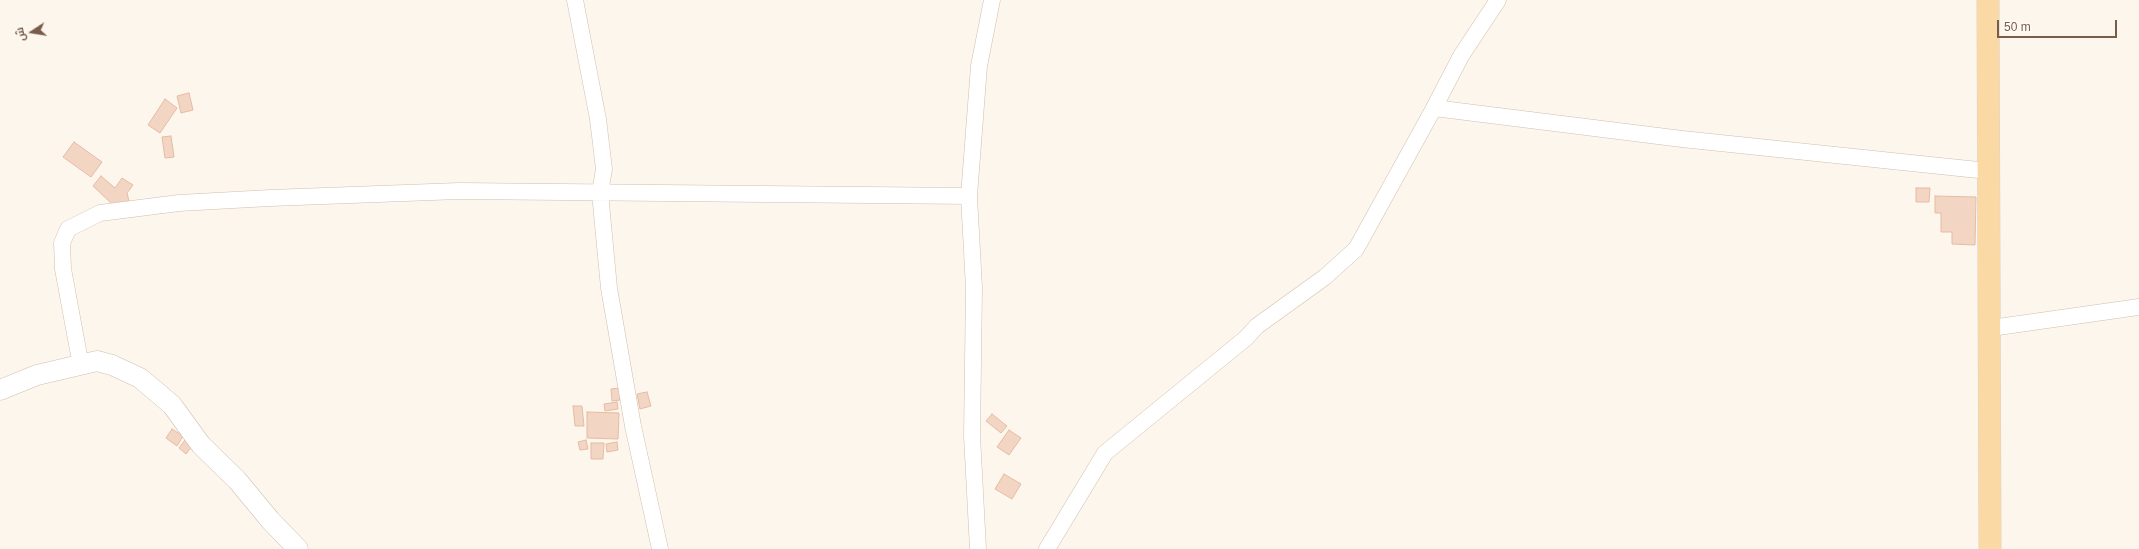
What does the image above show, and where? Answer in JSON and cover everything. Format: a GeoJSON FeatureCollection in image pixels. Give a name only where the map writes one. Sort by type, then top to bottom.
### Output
{"type":"FeatureCollection","features":[{"type":"Feature","properties":{"kind":"main road"},"geometry":{"type":"LineString","coordinates":[[1988,0],[1988,170],[1991,328],[1990,549]]}},
{"type":"Feature","properties":{"kind":"street"},"geometry":{"type":"LineString","coordinates":[[575,0],[602,148],[604,169],[600,193],[609,288],[636,439],[660,549]]}},
{"type":"Feature","properties":{"kind":"street"},"geometry":{"type":"LineString","coordinates":[[978,549],[972,436],[974,288],[969,196],[979,66],[992,0]]}},
{"type":"Feature","properties":{"kind":"street"},"geometry":{"type":"LineString","coordinates":[[1047,549],[1105,453],[1246,338],[1257,326],[1325,277],[1356,249],[1461,56],[1498,0]]}},
{"type":"Feature","properties":{"kind":"street"},"geometry":{"type":"LineString","coordinates":[[1434,108],[1682,139],[1988,170]]}},
{"type":"Feature","properties":{"kind":"street"},"geometry":{"type":"LineString","coordinates":[[81,366],[63,269],[62,243],[68,229],[100,213],[179,203],[458,191],[969,196]]}},
{"type":"Feature","properties":{"kind":"street"},"geometry":{"type":"LineString","coordinates":[[1991,328],[2068,319],[2139,307]]}},
{"type":"Feature","properties":{"kind":"street"},"geometry":{"type":"LineString","coordinates":[[0,390],[37,375],[81,366],[97,361],[112,365],[140,378],[172,405],[201,445],[236,480],[270,520],[298,549]]}},
{"type":"Feature","properties":{"kind":"building"},"geometry":{"type":"Polygon","coordinates":[[[189,93],[193,110],[181,113],[177,96],[189,93]]]}},
{"type":"Feature","properties":{"kind":"building"},"geometry":{"type":"Polygon","coordinates":[[[165,99],[177,108],[160,133],[148,125],[165,99]]]}},
{"type":"Feature","properties":{"kind":"building"},"geometry":{"type":"Polygon","coordinates":[[[171,136],[174,157],[165,158],[162,137],[171,136]]]}},
{"type":"Feature","properties":{"kind":"building"},"geometry":{"type":"Polygon","coordinates":[[[74,142],[102,162],[91,177],[63,157],[74,142]]]}},
{"type":"Feature","properties":{"kind":"building"},"geometry":{"type":"Polygon","coordinates":[[[101,176],[115,188],[122,178],[133,185],[127,193],[129,201],[112,204],[93,186],[101,176]]]}},
{"type":"Feature","properties":{"kind":"building"},"geometry":{"type":"Polygon","coordinates":[[[1916,188],[1930,188],[1929,202],[1916,202],[1916,188]]]}},
{"type":"Feature","properties":{"kind":"building"},"geometry":{"type":"Polygon","coordinates":[[[1935,196],[1976,197],[1975,245],[1952,244],[1952,232],[1941,232],[1941,213],[1935,213],[1935,196]]]}},
{"type":"Feature","properties":{"kind":"building"},"geometry":{"type":"Polygon","coordinates":[[[619,388],[620,400],[612,401],[611,389],[619,388]]]}},
{"type":"Feature","properties":{"kind":"building"},"geometry":{"type":"Polygon","coordinates":[[[647,392],[651,406],[640,409],[637,394],[647,392]]]}},
{"type":"Feature","properties":{"kind":"building"},"geometry":{"type":"Polygon","coordinates":[[[617,402],[618,409],[605,411],[604,404],[617,402]]]}},
{"type":"Feature","properties":{"kind":"building"},"geometry":{"type":"Polygon","coordinates":[[[573,406],[582,406],[584,426],[575,426],[573,406]]]}},
{"type":"Feature","properties":{"kind":"building"},"geometry":{"type":"Polygon","coordinates":[[[587,412],[619,413],[618,439],[587,438],[587,412]]]}},
{"type":"Feature","properties":{"kind":"building"},"geometry":{"type":"Polygon","coordinates":[[[992,414],[1007,426],[1001,433],[986,421],[992,414]]]}},
{"type":"Feature","properties":{"kind":"building"},"geometry":{"type":"Polygon","coordinates":[[[172,429],[183,436],[177,446],[166,438],[172,429]]]}},
{"type":"Feature","properties":{"kind":"building"},"geometry":{"type":"Polygon","coordinates":[[[1009,430],[1021,438],[1009,455],[997,447],[1009,430]]]}},
{"type":"Feature","properties":{"kind":"building"},"geometry":{"type":"Polygon","coordinates":[[[185,440],[192,446],[186,454],[179,448],[185,440]]]}},
{"type":"Feature","properties":{"kind":"building"},"geometry":{"type":"Polygon","coordinates":[[[586,440],[588,449],[580,450],[578,442],[586,440]]]}},
{"type":"Feature","properties":{"kind":"building"},"geometry":{"type":"Polygon","coordinates":[[[617,442],[618,450],[607,452],[606,444],[617,442]]]}},
{"type":"Feature","properties":{"kind":"building"},"geometry":{"type":"Polygon","coordinates":[[[591,443],[604,443],[603,459],[591,459],[591,443]]]}},
{"type":"Feature","properties":{"kind":"building"},"geometry":{"type":"Polygon","coordinates":[[[1004,474],[1021,484],[1012,499],[995,489],[1004,474]]]}}]}
